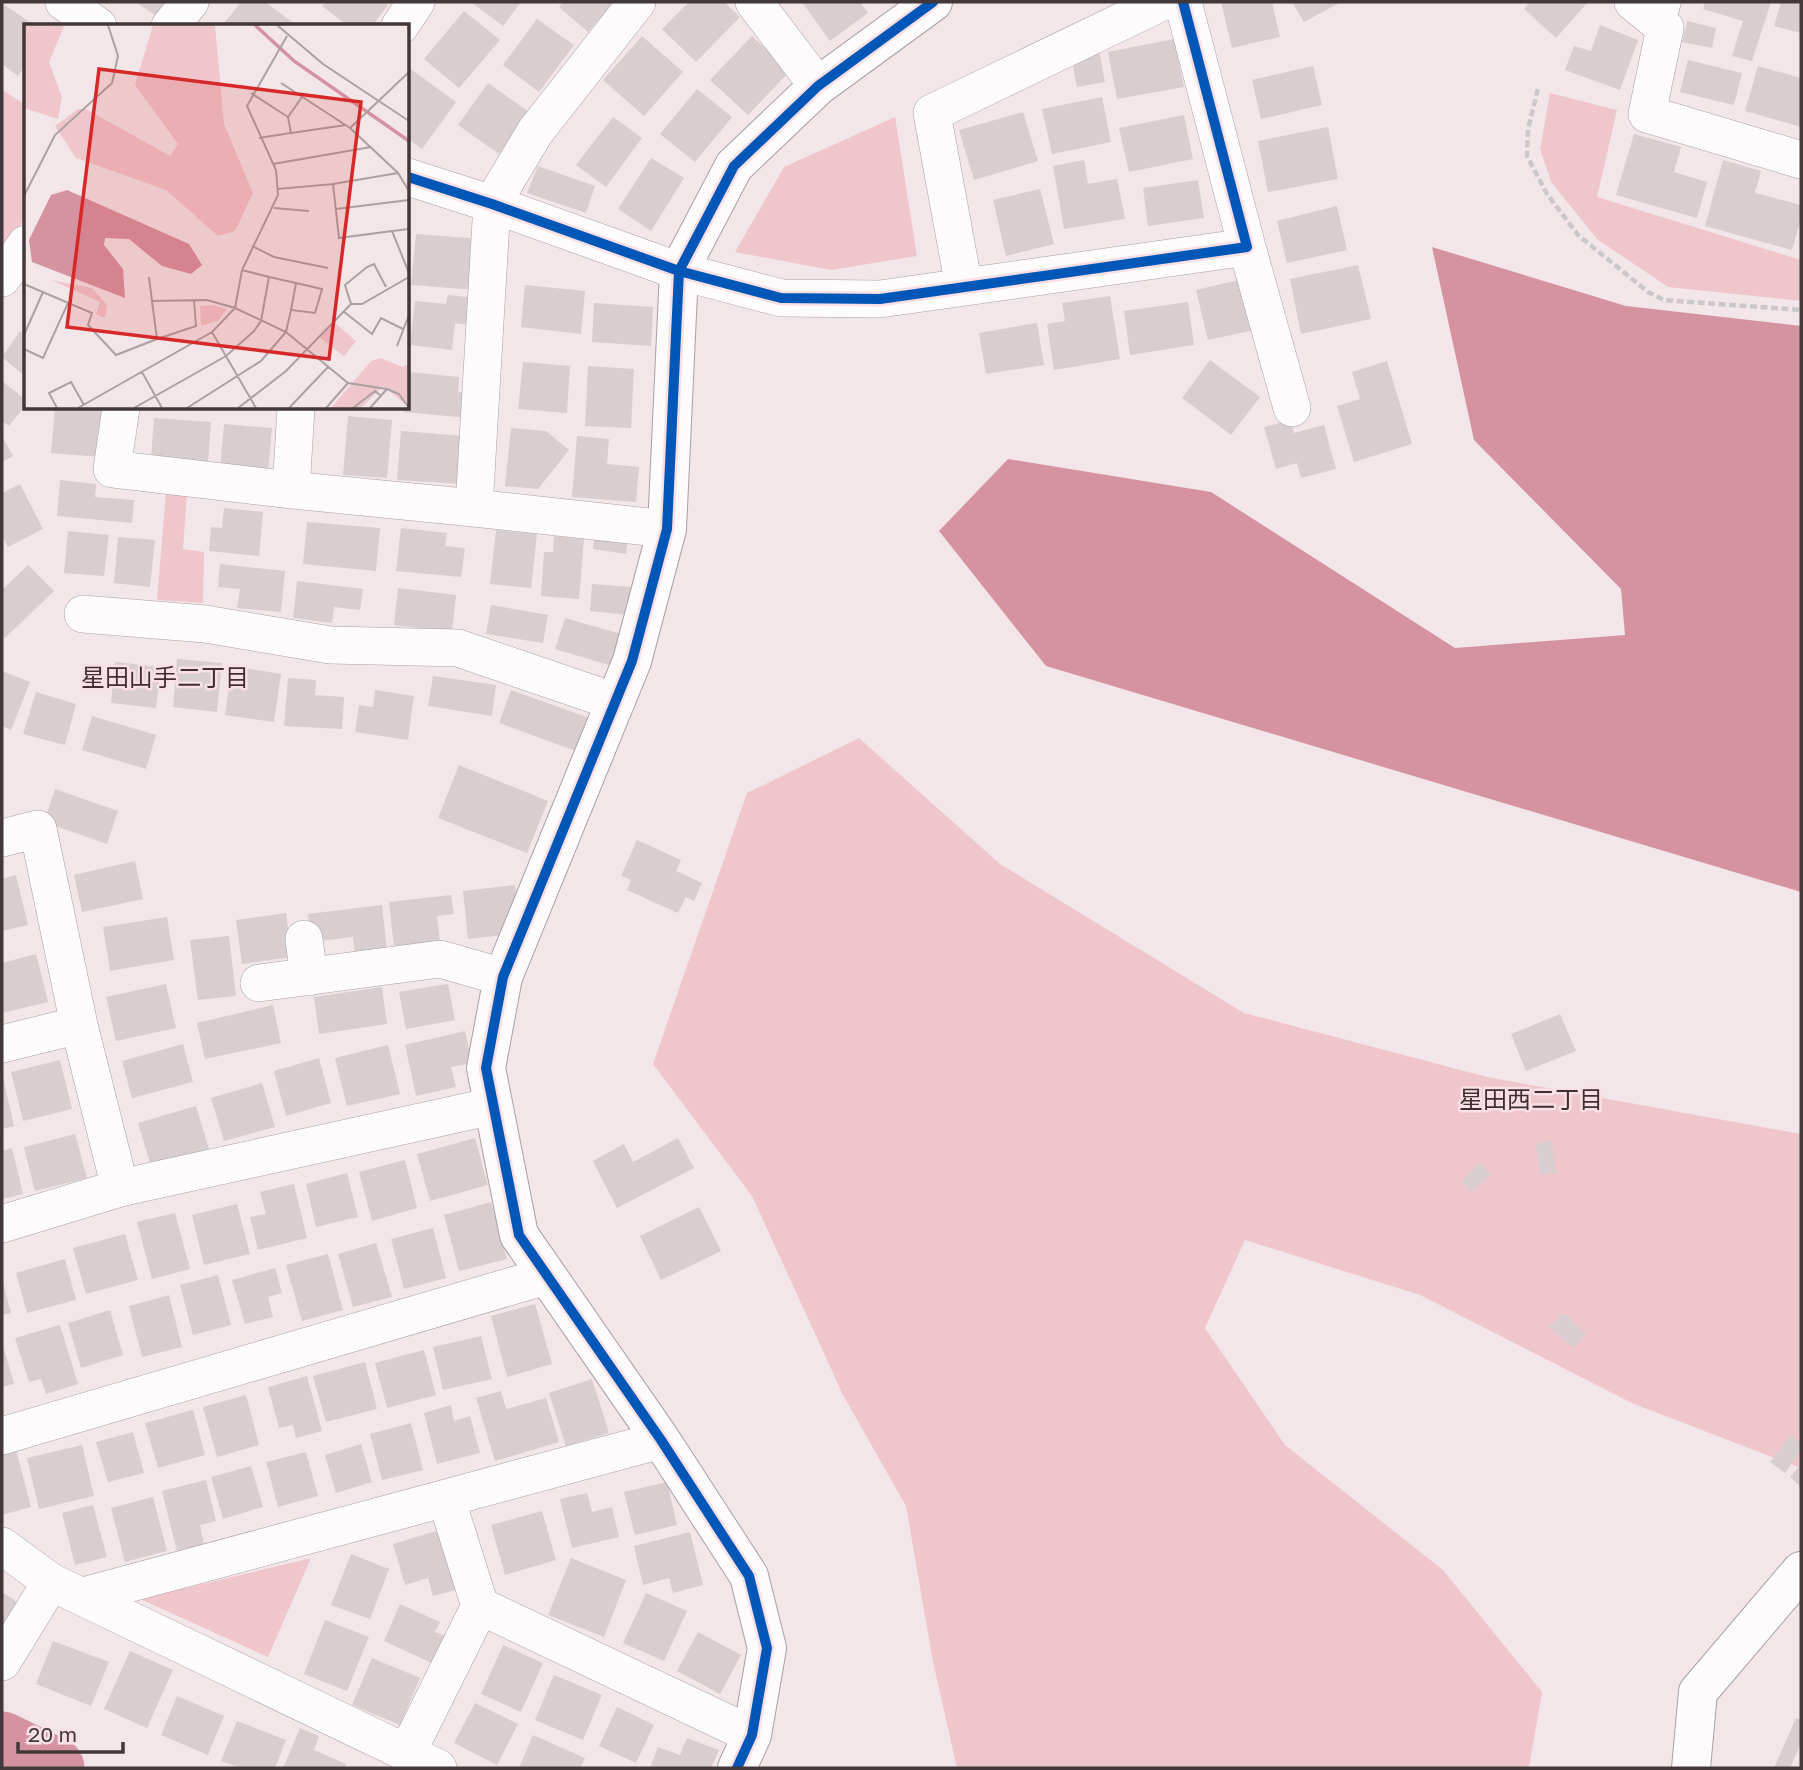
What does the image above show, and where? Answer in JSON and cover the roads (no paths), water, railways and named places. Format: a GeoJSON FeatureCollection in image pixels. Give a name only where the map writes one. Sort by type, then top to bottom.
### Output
{"type":"FeatureCollection","features":[{"type":"Feature","properties":{"kind":"street"},"geometry":{"type":"LineString","coordinates":[[64,2],[95,24]]}},
{"type":"Feature","properties":{"kind":"street"},"geometry":{"type":"LineString","coordinates":[[172,24],[190,2]]}},
{"type":"Feature","properties":{"kind":"street"},"geometry":{"type":"LineString","coordinates":[[401,24],[416,2]]}},
{"type":"Feature","properties":{"kind":"street"},"geometry":{"type":"LineString","coordinates":[[474,508],[492,204],[535,132],[637,2]]}},
{"type":"Feature","properties":{"kind":"street"},"geometry":{"type":"LineString","coordinates":[[754,2],[818,86]]}},
{"type":"Feature","properties":{"kind":"street"},"geometry":{"type":"LineString","coordinates":[[480,1606],[744,1752],[767,1648],[749,1576],[661,1440],[519,1235],[486,1068],[503,977],[632,661],[667,529],[679,271],[734,166],[818,86],[933,2]]}},
{"type":"Feature","properties":{"kind":"street"},"geometry":{"type":"LineString","coordinates":[[964,287],[932,113],[1162,2]]}},
{"type":"Feature","properties":{"kind":"street"},"geometry":{"type":"LineString","coordinates":[[1183,2],[1292,408]]}},
{"type":"Feature","properties":{"kind":"street"},"geometry":{"type":"LineString","coordinates":[[1633,2],[1668,15],[1647,114],[1801,160]]}},
{"type":"Feature","properties":{"kind":"street"},"geometry":{"type":"LineString","coordinates":[[410,178],[679,271],[781,298],[880,299],[1247,247]]}},
{"type":"Feature","properties":{"kind":"street"},"geometry":{"type":"LineString","coordinates":[[2,278],[24,247]]}},
{"type":"Feature","properties":{"kind":"street"},"geometry":{"type":"LineString","coordinates":[[121,410],[112,469],[667,529]]}},
{"type":"Feature","properties":{"kind":"street"},"geometry":{"type":"LineString","coordinates":[[291,490],[296,410]]}},
{"type":"Feature","properties":{"kind":"street"},"geometry":{"type":"LineString","coordinates":[[83,614],[205,624],[330,645],[458,648],[616,702]]}},
{"type":"Feature","properties":{"kind":"street"},"geometry":{"type":"LineString","coordinates":[[2,838],[38,829],[79,1025],[120,1188]]}},
{"type":"Feature","properties":{"kind":"street"},"geometry":{"type":"LineString","coordinates":[[304,939],[309,977]]}},
{"type":"Feature","properties":{"kind":"street"},"geometry":{"type":"LineString","coordinates":[[259,983],[440,959],[503,977]]}},
{"type":"Feature","properties":{"kind":"street"},"geometry":{"type":"LineString","coordinates":[[2,1044],[79,1025]]}},
{"type":"Feature","properties":{"kind":"street"},"geometry":{"type":"LineString","coordinates":[[2,1224],[120,1188],[493,1106]]}},
{"type":"Feature","properties":{"kind":"street"},"geometry":{"type":"LineString","coordinates":[[2,1436],[546,1276]]}},
{"type":"Feature","properties":{"kind":"street"},"geometry":{"type":"LineString","coordinates":[[2,1662],[67,1589],[446,1498],[661,1440]]}},
{"type":"Feature","properties":{"kind":"street"},"geometry":{"type":"LineString","coordinates":[[2,1546],[67,1589],[423,1761],[480,1606],[446,1498]]}},
{"type":"Feature","properties":{"kind":"street"},"geometry":{"type":"LineString","coordinates":[[1691,1768],[1698,1692],[1801,1571]]}},
{"type":"Feature","properties":{"kind":"waterway"},"geometry":{"type":"LineString","coordinates":[[2,1743],[53,1768]]}},
{"type":"Feature","properties":{"kind":"district","name":"星田山手二丁目"},"geometry":{"type":"Point","coordinates":[165,678]}},
{"type":"Feature","properties":{"kind":"district","name":"星田西二丁目"},"geometry":{"type":"Point","coordinates":[1531,1100]}}]}
